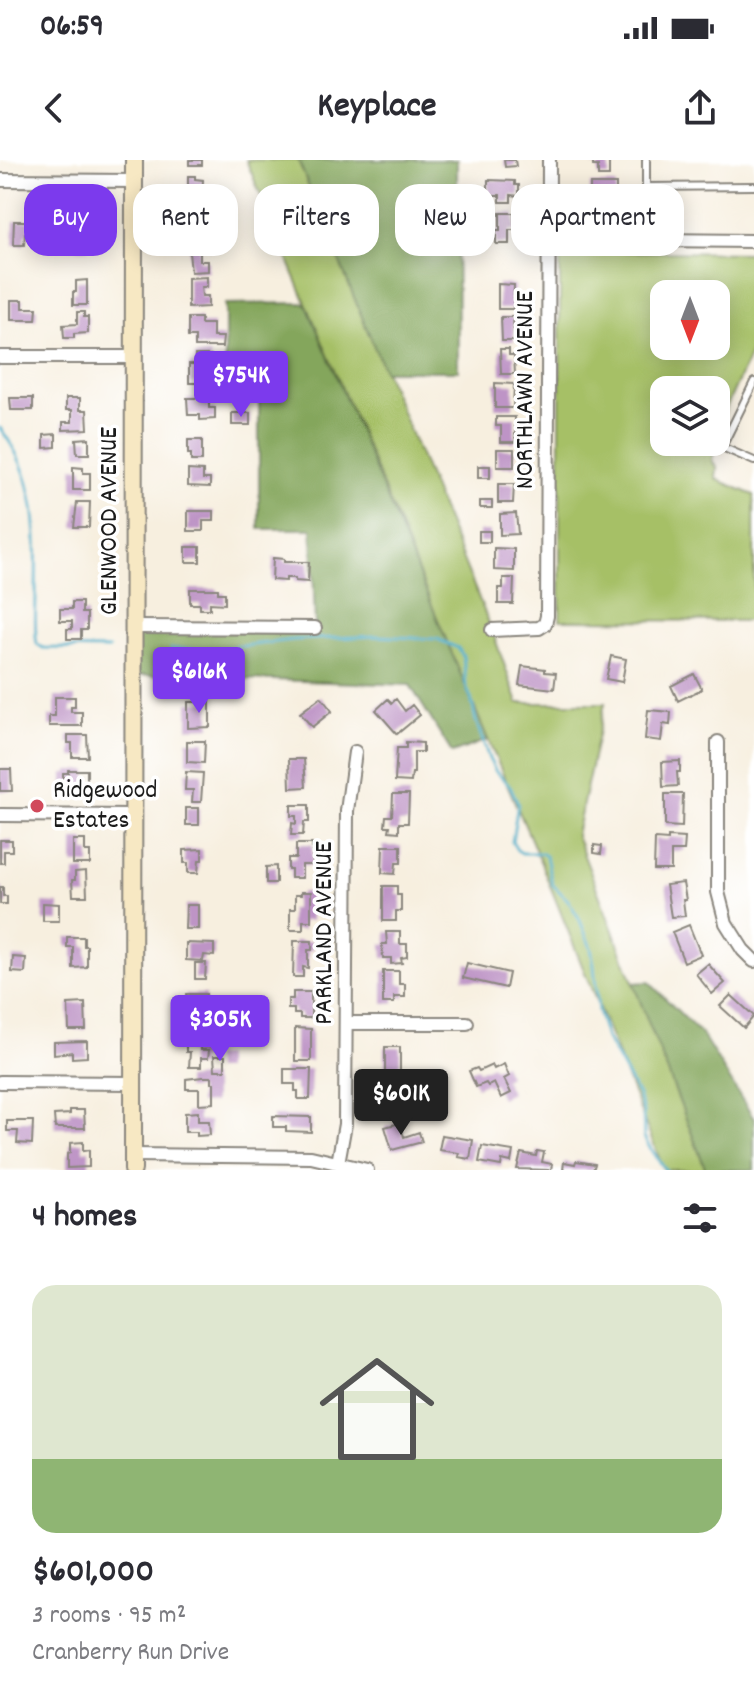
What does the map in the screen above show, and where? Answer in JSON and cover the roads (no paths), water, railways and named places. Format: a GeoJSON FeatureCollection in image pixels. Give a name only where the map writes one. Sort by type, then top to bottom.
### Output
{"type":"FeatureCollection","features":[{"type":"Feature","properties":{"kind":"street","name":"GLENWOOD AVENUE"},"geometry":{"type":"LineString","coordinates":[[133,1163],[134,160]]}},
{"type":"Feature","properties":{"kind":"street","name":"NORTHLAWN AVENUE"},"geometry":{"type":"LineString","coordinates":[[549,160],[549,184]]}},
{"type":"Feature","properties":{"kind":"street"},"geometry":{"type":"LineString","coordinates":[[0,180],[134,181]]}},
{"type":"Feature","properties":{"kind":"street"},"geometry":{"type":"LineString","coordinates":[[684,240],[754,241]]}},
{"type":"Feature","properties":{"kind":"street","name":"NORTHLAWN AVENUE"},"geometry":{"type":"LineString","coordinates":[[492,630],[539,628],[546,620],[549,256]]}},
{"type":"Feature","properties":{"kind":"street"},"geometry":{"type":"LineString","coordinates":[[0,357],[134,357]]}},
{"type":"Feature","properties":{"kind":"street"},"geometry":{"type":"LineString","coordinates":[[133,627],[315,628]]}},
{"type":"Feature","properties":{"kind":"street"},"geometry":{"type":"LineString","coordinates":[[718,742],[718,892],[726,923],[754,961]]}},
{"type":"Feature","properties":{"kind":"street","name":"PARKLAND AVENUE"},"geometry":{"type":"LineString","coordinates":[[338,1163],[345,1124],[347,811],[355,752]]}},
{"type":"Feature","properties":{"kind":"street"},"geometry":{"type":"LineString","coordinates":[[0,815],[133,816]]}},
{"type":"Feature","properties":{"kind":"street"},"geometry":{"type":"LineString","coordinates":[[346,1023],[467,1023]]}},
{"type":"Feature","properties":{"kind":"street"},"geometry":{"type":"LineString","coordinates":[[0,1082],[133,1083]]}},
{"type":"Feature","properties":{"kind":"street"},"geometry":{"type":"LineString","coordinates":[[133,1163],[311,1157],[367,1170]]}},
{"type":"Feature","properties":{"kind":"lane"},"geometry":{"type":"LineString","coordinates":[[646,160],[646,184]]}},
{"type":"Feature","properties":{"kind":"lane"},"geometry":{"type":"LineString","coordinates":[[684,187],[754,186]]}},
{"type":"Feature","properties":{"kind":"lane"},"geometry":{"type":"LineString","coordinates":[[754,382],[722,447],[754,461]]}},
{"type":"Feature","properties":{"kind":"waterway"},"geometry":{"type":"LineString","coordinates":[[0,428],[22,467],[33,507],[37,644],[43,648],[109,649]]}},
{"type":"Feature","properties":{"kind":"waterway"},"geometry":{"type":"LineString","coordinates":[[171,649],[218,649],[293,640],[376,636],[437,639],[458,648],[463,656],[466,686],[489,759],[496,772],[510,786],[518,803],[512,842],[522,853],[546,856],[552,884],[568,900],[579,918],[591,948],[598,1011],[606,1038],[638,1095],[643,1112],[644,1137],[666,1170]]}},
{"type":"Feature","properties":{"kind":"place","name":"Ridgewood Estates"},"geometry":{"type":"Point","coordinates":[37,806]}}]}
